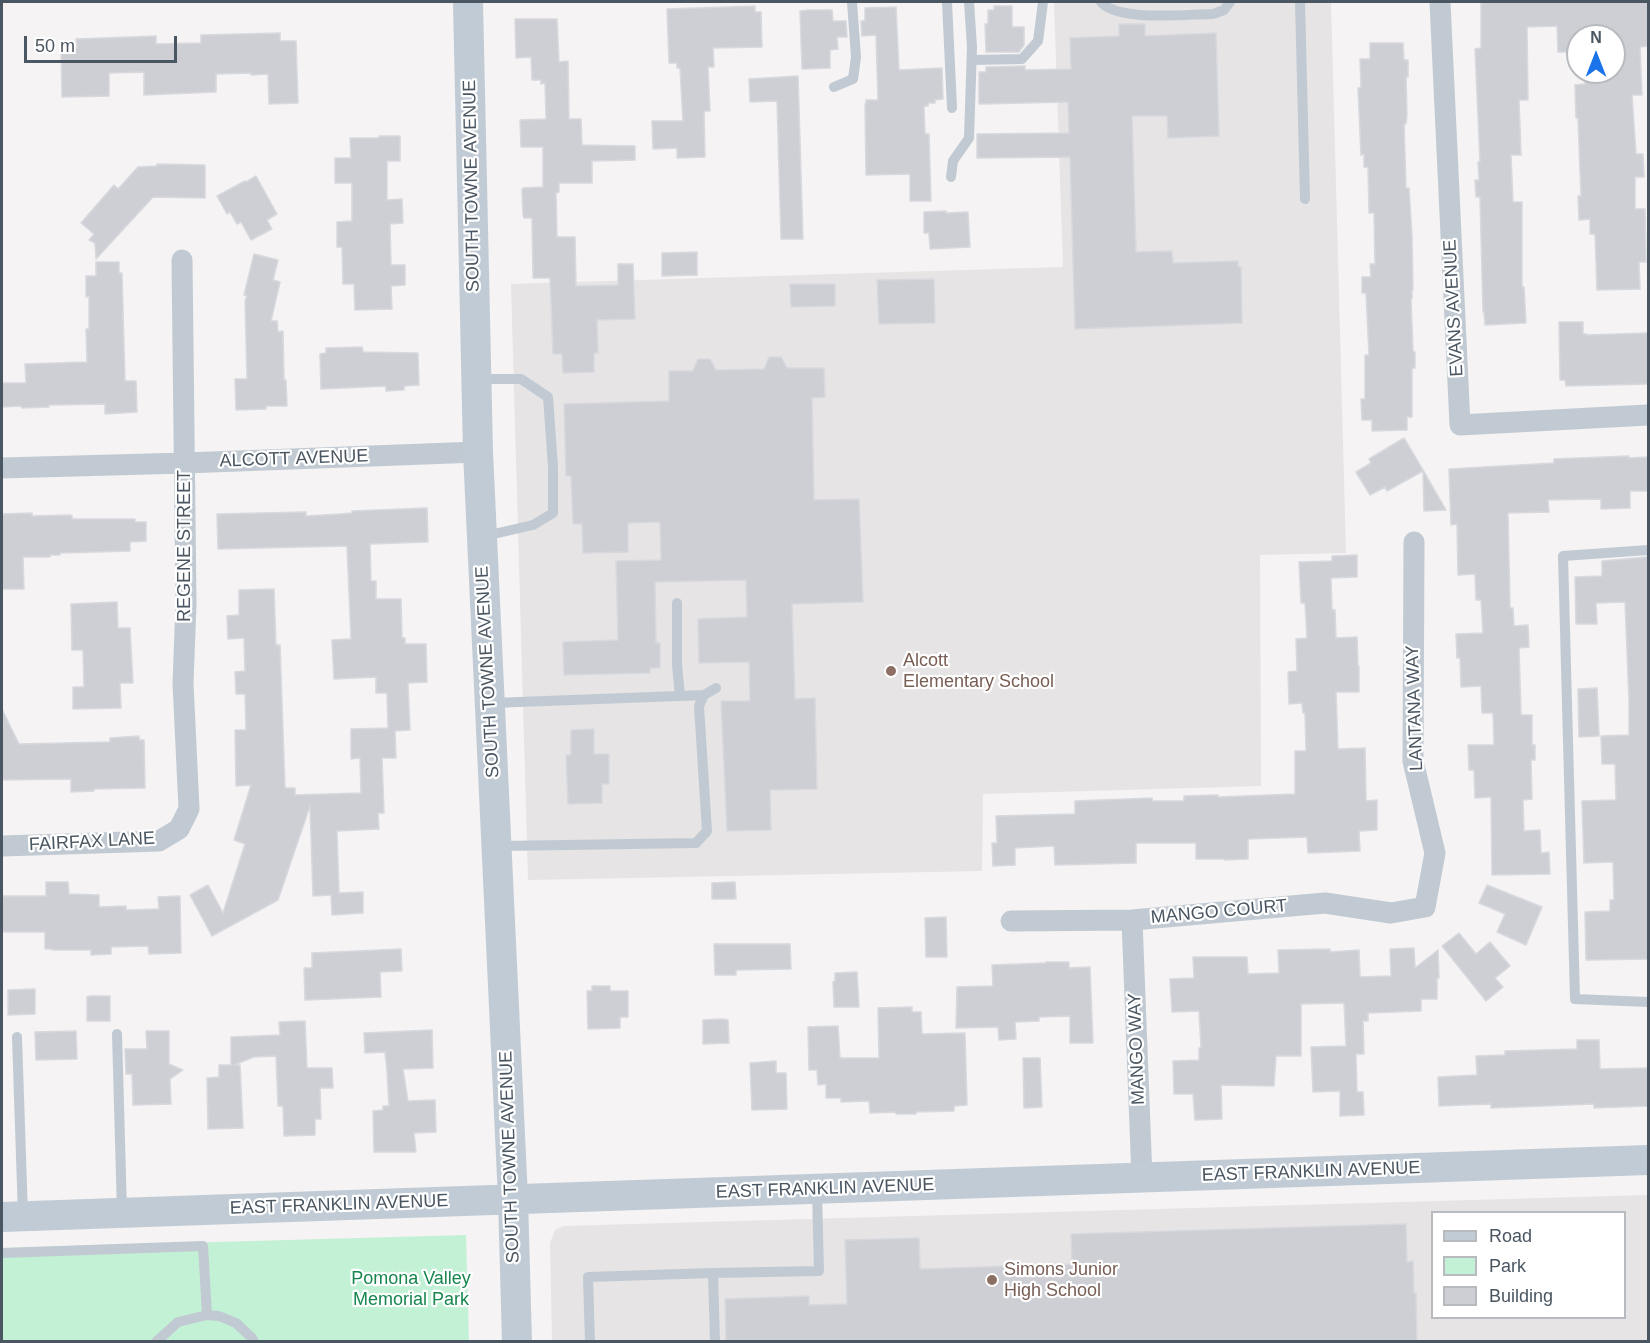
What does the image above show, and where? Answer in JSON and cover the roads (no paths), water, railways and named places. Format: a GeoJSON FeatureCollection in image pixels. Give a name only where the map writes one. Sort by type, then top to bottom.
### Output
{"type":"FeatureCollection","features":[{"type":"Feature","properties":{"kind":"street","name":"SOUTH TOWNE AVENUE"},"geometry":{"type":"LineString","coordinates":[[468,2],[478,452],[518,1341]]}},
{"type":"Feature","properties":{"kind":"street","name":"EVANS AVENUE"},"geometry":{"type":"LineString","coordinates":[[1440,2],[1460,425],[1648,415]]}},
{"type":"Feature","properties":{"kind":"street","name":"REGENE STREET"},"geometry":{"type":"LineString","coordinates":[[179,829],[189,809],[183,683],[186,604],[182,260]]}},
{"type":"Feature","properties":{"kind":"street","name":"ALCOTT AVENUE"},"geometry":{"type":"LineString","coordinates":[[2,468],[478,452]]}},
{"type":"Feature","properties":{"kind":"street","name":"LANTANA WAY"},"geometry":{"type":"LineString","coordinates":[[1414,542],[1413,761],[1435,853],[1425,907]]}},
{"type":"Feature","properties":{"kind":"street","name":"FAIRFAX LANE"},"geometry":{"type":"LineString","coordinates":[[2,846],[159,840],[179,829]]}},
{"type":"Feature","properties":{"kind":"street","name":"MANGO COURT"},"geometry":{"type":"LineString","coordinates":[[1011,921],[1132,920],[1325,903],[1391,913],[1425,907]]}},
{"type":"Feature","properties":{"kind":"street","name":"MANGO WAY"},"geometry":{"type":"LineString","coordinates":[[1132,920],[1142,1178]]}},
{"type":"Feature","properties":{"kind":"street","name":"EAST FRANKLIN AVENUE"},"geometry":{"type":"LineString","coordinates":[[12,1217],[1648,1160]]}},
{"type":"Feature","properties":{"kind":"lane"},"geometry":{"type":"LineString","coordinates":[[834,87],[853,79],[856,57],[852,2]]}},
{"type":"Feature","properties":{"kind":"lane"},"geometry":{"type":"LineString","coordinates":[[947,2],[952,108]]}},
{"type":"Feature","properties":{"kind":"lane"},"geometry":{"type":"LineString","coordinates":[[951,177],[953,161],[969,138],[972,60],[969,2]]}},
{"type":"Feature","properties":{"kind":"lane"},"geometry":{"type":"LineString","coordinates":[[972,60],[1022,59],[1038,41],[1043,2]]}},
{"type":"Feature","properties":{"kind":"lane"},"geometry":{"type":"LineString","coordinates":[[1101,2],[1104,6],[1118,12],[1132,15],[1213,14],[1224,10],[1230,2]]}},
{"type":"Feature","properties":{"kind":"lane"},"geometry":{"type":"LineString","coordinates":[[1300,2],[1305,199]]}},
{"type":"Feature","properties":{"kind":"lane"},"geometry":{"type":"LineString","coordinates":[[476,379],[521,379],[548,397],[553,466],[553,513],[533,525],[482,537]]}},
{"type":"Feature","properties":{"kind":"lane"},"geometry":{"type":"LineString","coordinates":[[1648,550],[1563,556],[1575,999],[1648,1002]]}},
{"type":"Feature","properties":{"kind":"lane"},"geometry":{"type":"LineString","coordinates":[[677,603],[676,665],[680,696]]}},
{"type":"Feature","properties":{"kind":"lane"},"geometry":{"type":"LineString","coordinates":[[490,704],[704,695],[716,688]]}},
{"type":"Feature","properties":{"kind":"lane"},"geometry":{"type":"LineString","coordinates":[[496,846],[696,843],[707,831],[699,706],[704,695]]}},
{"type":"Feature","properties":{"kind":"lane"},"geometry":{"type":"LineString","coordinates":[[117,1034],[122,1213]]}},
{"type":"Feature","properties":{"kind":"lane"},"geometry":{"type":"LineString","coordinates":[[12,1217],[17,1037]]}},
{"type":"Feature","properties":{"kind":"lane"},"geometry":{"type":"LineString","coordinates":[[590,1341],[588,1277],[819,1270],[817,1189]]}},
{"type":"Feature","properties":{"kind":"lane"},"geometry":{"type":"LineString","coordinates":[[2,1253],[203,1246],[207,1315]]}},
{"type":"Feature","properties":{"kind":"lane"},"geometry":{"type":"LineString","coordinates":[[713,1273],[715,1341]]}},
{"type":"Feature","properties":{"kind":"lane"},"geometry":{"type":"LineString","coordinates":[[156,1341],[178,1322],[207,1315],[219,1316],[236,1323],[254,1341]]}},
{"type":"Feature","properties":{"kind":"place","name":"Alcott Elementary School"},"geometry":{"type":"Point","coordinates":[891,671]}},
{"type":"Feature","properties":{"kind":"place","name":"Simons Junior High School"},"geometry":{"type":"Point","coordinates":[992,1280]}},
{"type":"Feature","properties":{"kind":"park label","name":"Pomona Valley Memorial Park"},"geometry":{"type":"Point","coordinates":[411,1289]}}]}
